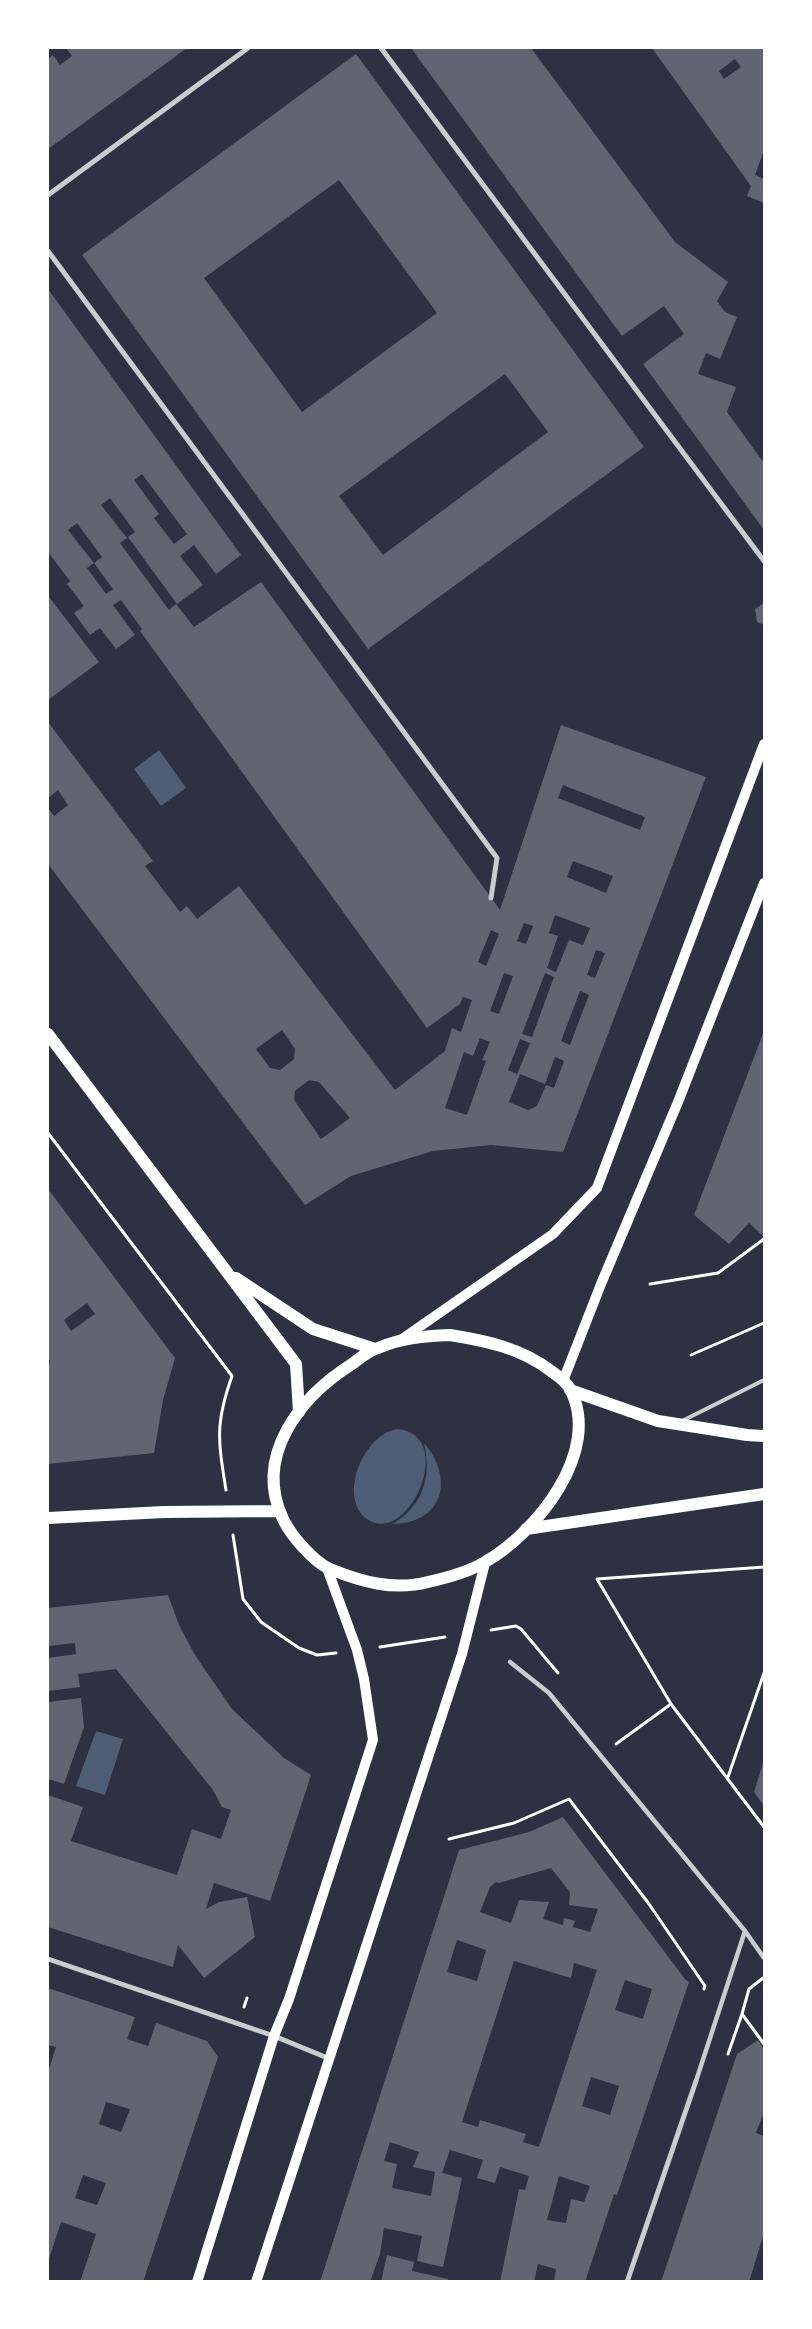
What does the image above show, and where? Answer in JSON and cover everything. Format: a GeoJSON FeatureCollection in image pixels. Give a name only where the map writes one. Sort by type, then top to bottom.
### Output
{"type":"FeatureCollection","features":[{"type":"Feature","properties":{"kind":"main road"},"geometry":{"type":"LineString","coordinates":[[399,1340],[553,1234],[597,1188],[764,744]]}},
{"type":"Feature","properties":{"kind":"main road"},"geometry":{"type":"LineString","coordinates":[[764,883],[678,1102],[601,1284],[567,1385],[576,1412],[579,1436],[575,1454],[560,1488],[526,1529],[485,1563],[426,1583],[402,1586],[364,1582],[327,1568],[288,1530],[279,1511],[274,1493],[274,1466],[284,1436],[299,1412],[317,1389],[375,1348],[399,1340],[450,1335],[495,1343],[535,1359],[567,1385],[658,1421],[764,1436]]}},
{"type":"Feature","properties":{"kind":"main road"},"geometry":{"type":"LineString","coordinates":[[48,1034],[296,1364],[299,1412]]}},
{"type":"Feature","properties":{"kind":"main road"},"geometry":{"type":"LineString","coordinates":[[229,1274],[313,1329],[375,1348]]}},
{"type":"Feature","properties":{"kind":"main road"},"geometry":{"type":"LineString","coordinates":[[526,1529],[612,1514],[764,1494]]}},
{"type":"Feature","properties":{"kind":"main road"},"geometry":{"type":"LineString","coordinates":[[48,1518],[164,1512],[279,1511]]}},
{"type":"Feature","properties":{"kind":"main road"},"geometry":{"type":"LineString","coordinates":[[256,2282],[462,1654],[485,1563]]}},
{"type":"Feature","properties":{"kind":"main road"},"geometry":{"type":"LineString","coordinates":[[197,2282],[274,2036],[289,1999],[373,1740],[359,1660],[327,1568]]}},
{"type":"Feature","properties":{"kind":"street"},"geometry":{"type":"LineString","coordinates":[[48,195],[248,48]]}},
{"type":"Feature","properties":{"kind":"street"},"geometry":{"type":"LineString","coordinates":[[381,48],[764,561]]}},
{"type":"Feature","properties":{"kind":"street"},"geometry":{"type":"LineString","coordinates":[[48,251],[497,858],[490,898]]}},
{"type":"Feature","properties":{"kind":"street"},"geometry":{"type":"LineString","coordinates":[[510,1662],[549,1693],[745,1931],[764,1958]]}},
{"type":"Feature","properties":{"kind":"street"},"geometry":{"type":"LineString","coordinates":[[627,2282],[696,2082],[745,1931]]}},
{"type":"Feature","properties":{"kind":"street"},"geometry":{"type":"LineString","coordinates":[[48,1959],[274,2036],[330,2059]]}},
{"type":"Feature","properties":{"kind":"lane"},"geometry":{"type":"LineString","coordinates":[[678,1424],[764,1380]]}},
{"type":"Feature","properties":{"kind":"path"},"geometry":{"type":"LineString","coordinates":[[48,1133],[232,1376],[221,1408],[219,1426],[218,1436],[222,1467]]}},
{"type":"Feature","properties":{"kind":"path"},"geometry":{"type":"LineString","coordinates":[[650,1284],[718,1273],[764,1238]]}},
{"type":"Feature","properties":{"kind":"path"},"geometry":{"type":"LineString","coordinates":[[691,1355],[764,1323]]}},
{"type":"Feature","properties":{"kind":"path"},"geometry":{"type":"LineString","coordinates":[[236,1554],[243,1600],[261,1622],[299,1648],[317,1655],[328,1654]]}},
{"type":"Feature","properties":{"kind":"path"},"geometry":{"type":"LineString","coordinates":[[764,1567],[597,1579],[671,1704],[764,1827]]}},
{"type":"Feature","properties":{"kind":"path"},"geometry":{"type":"LineString","coordinates":[[382,1647],[438,1638]]}},
{"type":"Feature","properties":{"kind":"path"},"geometry":{"type":"LineString","coordinates":[[728,1778],[764,1673]]}},
{"type":"Feature","properties":{"kind":"path"},"geometry":{"type":"LineString","coordinates":[[614,1745],[671,1704]]}},
{"type":"Feature","properties":{"kind":"path"},"geometry":{"type":"LineString","coordinates":[[449,1839],[514,1823],[568,1799],[649,1904],[705,1986],[702,1995]]}},
{"type":"Feature","properties":{"kind":"path"},"geometry":{"type":"LineString","coordinates":[[725,2060],[749,1989],[764,1977]]}},
{"type":"Feature","properties":{"kind":"path"},"geometry":{"type":"LineString","coordinates":[[742,2014],[764,2044]]}},
{"type":"Feature","properties":{"kind":"water"},"geometry":{"type":"Polygon","coordinates":[[[159,750],[186,788],[161,806],[134,769],[159,750]]]}},
{"type":"Feature","properties":{"kind":"water"},"geometry":{"type":"Polygon","coordinates":[[[398,1429],[416,1436],[424,1450],[425,1468],[420,1488],[411,1505],[398,1518],[383,1524],[367,1519],[358,1509],[354,1496],[355,1482],[358,1467],[365,1453],[386,1433],[398,1429]]]}},
{"type":"Feature","properties":{"kind":"water"},"geometry":{"type":"Polygon","coordinates":[[[424,1443],[434,1457],[439,1471],[441,1484],[439,1497],[433,1507],[423,1516],[410,1522],[393,1524],[412,1508],[423,1489],[427,1467],[424,1443]]]}},
{"type":"Feature","properties":{"kind":"water"},"geometry":{"type":"Polygon","coordinates":[[[96,1731],[123,1739],[105,1795],[76,1786],[96,1731]]]}},
{"type":"Feature","properties":{"kind":"building"},"geometry":{"type":"Polygon","coordinates":[[[66,48],[187,48],[48,149],[48,59],[53,55],[60,65],[72,56],[66,48]]]}},
{"type":"Feature","properties":{"kind":"building"},"geometry":{"type":"Polygon","coordinates":[[[411,48],[531,48],[675,242],[728,282],[717,301],[725,312],[737,317],[720,359],[706,353],[698,374],[736,387],[727,412],[764,463],[764,530],[643,364],[684,334],[664,306],[622,336],[411,48]]]}},
{"type":"Feature","properties":{"kind":"building"},"geometry":{"type":"Polygon","coordinates":[[[652,48],[764,48],[764,150],[755,175],[764,179],[764,203],[747,196],[751,186],[652,48]],[[735,59],[719,71],[724,79],[741,67],[735,59]]]}},
{"type":"Feature","properties":{"kind":"building"},"geometry":{"type":"Polygon","coordinates":[[[356,54],[644,447],[368,649],[82,255],[356,54]],[[339,180],[204,278],[302,412],[437,313],[339,180]],[[505,374],[339,496],[383,555],[548,432],[505,374]]]}},
{"type":"Feature","properties":{"kind":"building"},"geometry":{"type":"Polygon","coordinates":[[[48,289],[241,555],[216,574],[194,545],[180,556],[203,585],[177,604],[128,537],[135,532],[110,498],[101,505],[127,538],[120,543],[169,610],[176,604],[194,627],[261,582],[500,910],[561,725],[706,777],[563,1152],[491,1145],[433,1151],[351,1176],[305,1205],[48,864],[48,808],[54,816],[68,805],[58,790],[48,798],[48,722],[153,861],[145,866],[180,912],[187,906],[197,919],[239,886],[395,1090],[445,1051],[452,1028],[461,1032],[472,1000],[463,997],[460,1004],[427,1028],[140,631],[142,629],[121,600],[113,605],[135,635],[116,649],[100,628],[90,635],[74,613],[84,606],[67,584],[70,581],[48,552],[48,289]],[[142,474],[134,480],[159,514],[154,518],[174,544],[187,534],[142,474]],[[77,523],[68,530],[94,563],[102,557],[77,523]],[[94,563],[87,568],[106,594],[113,589],[94,563]],[[563,785],[558,798],[640,830],[645,817],[563,785]],[[573,861],[567,877],[606,893],[613,876],[573,861]],[[555,915],[549,933],[558,936],[547,968],[556,972],[569,940],[583,945],[590,928],[555,915]],[[524,923],[517,941],[526,944],[533,926],[524,923]],[[491,930],[478,962],[486,966],[499,934],[491,930]],[[596,950],[587,975],[595,978],[605,953],[596,950]],[[504,973],[490,1011],[499,1014],[513,976],[504,973]],[[545,973],[522,1034],[532,1037],[554,977],[545,973]],[[580,991],[561,1041],[570,1045],[589,995],[580,991]],[[282,1030],[256,1049],[270,1068],[280,1070],[294,1059],[295,1049],[282,1030]],[[480,1038],[473,1056],[464,1052],[445,1108],[467,1115],[486,1061],[482,1060],[490,1042],[480,1038]],[[520,1039],[508,1070],[517,1074],[530,1043],[520,1039]],[[555,1057],[545,1084],[520,1074],[509,1102],[528,1110],[537,1106],[546,1085],[554,1088],[564,1061],[555,1057]],[[309,1080],[295,1091],[294,1100],[321,1139],[350,1118],[319,1082],[309,1080]]]}},
{"type":"Feature","properties":{"kind":"building"},"geometry":{"type":"Polygon","coordinates":[[[48,598],[99,662],[48,700],[48,598]]]}},
{"type":"Feature","properties":{"kind":"building"},"geometry":{"type":"Polygon","coordinates":[[[764,603],[764,625],[757,622],[755,609],[764,603]]]}},
{"type":"Feature","properties":{"kind":"building"},"geometry":{"type":"Polygon","coordinates":[[[764,1031],[764,1237],[749,1223],[729,1244],[694,1215],[764,1031]]]}},
{"type":"Feature","properties":{"kind":"building"},"geometry":{"type":"Polygon","coordinates":[[[48,1189],[175,1358],[163,1400],[154,1453],[48,1464],[48,1371],[50,1361],[48,1358],[48,1189]],[[87,1303],[64,1320],[71,1331],[95,1314],[87,1303]]]}},
{"type":"Feature","properties":{"kind":"building"},"geometry":{"type":"Polygon","coordinates":[[[168,1595],[179,1625],[195,1655],[232,1709],[284,1758],[311,1775],[270,1901],[214,1883],[206,1909],[219,1902],[247,1897],[255,1937],[204,1978],[178,1945],[173,1967],[48,1927],[48,1795],[83,1807],[71,1841],[177,1875],[192,1829],[221,1839],[231,1810],[222,1807],[213,1790],[116,1669],[78,1674],[80,1687],[48,1691],[48,1658],[76,1654],[75,1643],[48,1646],[48,1608],[168,1595]]]}},
{"type":"Feature","properties":{"kind":"building"},"geometry":{"type":"Polygon","coordinates":[[[81,1698],[84,1727],[64,1784],[48,1779],[48,1702],[81,1698]]]}},
{"type":"Feature","properties":{"kind":"building"},"geometry":{"type":"Polygon","coordinates":[[[764,1760],[764,1806],[754,1792],[764,1760]]]}},
{"type":"Feature","properties":{"kind":"building"},"geometry":{"type":"Polygon","coordinates":[[[563,1817],[689,1982],[617,2195],[614,2194],[585,2282],[554,2282],[556,2269],[538,2264],[534,2282],[500,2282],[519,2189],[525,2190],[529,2176],[500,2167],[495,2183],[477,2178],[483,2160],[450,2150],[442,2173],[462,2178],[443,2267],[417,2261],[422,2236],[384,2228],[380,2254],[370,2282],[320,2282],[459,1850],[529,1832],[563,1817]],[[551,1868],[499,1883],[496,1882],[490,1887],[480,1912],[511,1923],[519,1900],[549,1902],[543,1919],[563,1925],[564,1918],[575,1921],[573,1927],[590,1932],[598,1909],[569,1905],[570,1892],[551,1868]],[[457,1940],[447,1972],[477,1981],[486,1950],[457,1940]],[[514,1961],[462,2122],[478,2127],[480,2120],[526,2134],[523,2142],[539,2147],[597,1970],[574,1963],[571,1978],[514,1961]],[[625,1980],[615,2010],[643,2019],[652,1989],[625,1980]],[[591,2077],[582,2106],[610,2115],[619,2086],[591,2077]],[[390,2142],[384,2161],[397,2164],[392,2188],[431,2196],[435,2172],[413,2167],[419,2152],[390,2142]],[[559,2176],[547,2220],[566,2223],[571,2199],[584,2202],[590,2186],[559,2176]]]}},
{"type":"Feature","properties":{"kind":"building"},"geometry":{"type":"Polygon","coordinates":[[[48,1988],[135,2017],[127,2039],[148,2046],[156,2023],[207,2041],[218,2057],[143,2282],[80,2282],[96,2234],[61,2222],[48,2262],[48,2072],[56,2047],[48,2045],[48,1988]],[[106,2102],[99,2124],[121,2132],[130,2109],[106,2102]],[[83,2175],[75,2198],[97,2205],[106,2183],[83,2175]]]}},
{"type":"Feature","properties":{"kind":"building"},"geometry":{"type":"Polygon","coordinates":[[[758,2040],[764,2049],[764,2112],[756,2133],[764,2136],[764,2233],[749,2282],[661,2282],[737,2054],[758,2040]]]}},
{"type":"Feature","properties":{"kind":"building"},"geometry":{"type":"Polygon","coordinates":[[[387,2255],[414,2262],[412,2271],[448,2279],[448,2282],[381,2282],[387,2255]]]}}]}
